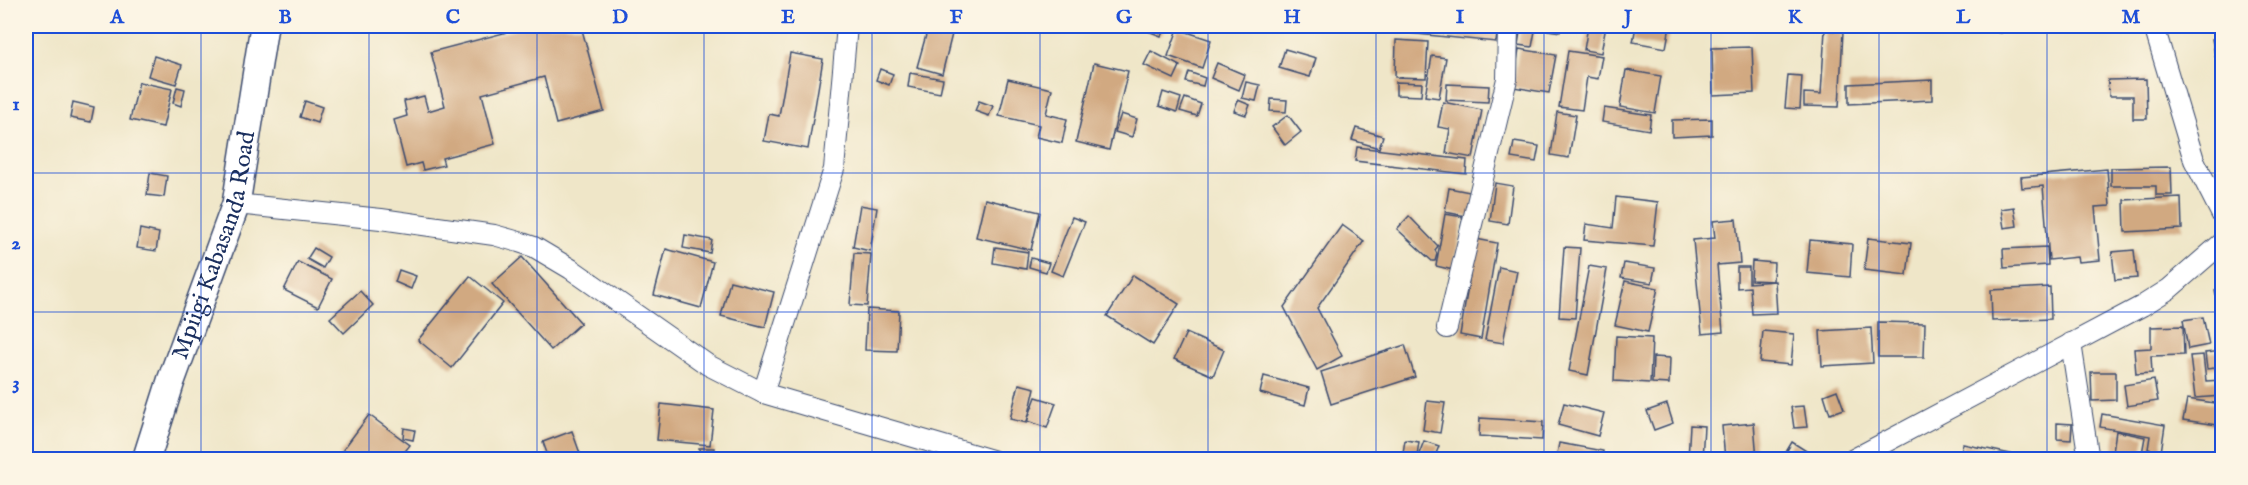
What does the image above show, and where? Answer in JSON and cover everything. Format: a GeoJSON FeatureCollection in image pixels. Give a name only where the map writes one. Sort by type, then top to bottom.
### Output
{"type":"FeatureCollection","features":[{"type":"Feature","properties":{"kind":"main road","name":"Mpiigi Kabasanda Road"},"geometry":{"type":"LineString","coordinates":[[146,459],[171,381],[236,204],[264,26]]}},
{"type":"Feature","properties":{"kind":"street"},"geometry":{"type":"LineString","coordinates":[[763,393],[834,169],[847,26]]}},
{"type":"Feature","properties":{"kind":"street"},"geometry":{"type":"LineString","coordinates":[[1447,328],[1507,79],[1508,26]]}},
{"type":"Feature","properties":{"kind":"street"},"geometry":{"type":"LineString","coordinates":[[2151,26],[2155,30],[2194,160],[2223,215]]}},
{"type":"Feature","properties":{"kind":"street"},"geometry":{"type":"LineString","coordinates":[[236,204],[381,219],[494,235],[534,247],[571,269],[708,365],[763,393],[992,459]]}},
{"type":"Feature","properties":{"kind":"street"},"geometry":{"type":"LineString","coordinates":[[1852,459],[2142,306],[2169,289],[2223,243]]}},
{"type":"Feature","properties":{"kind":"street"},"geometry":{"type":"LineString","coordinates":[[2071,343],[2089,459]]}},
{"type":"Feature","properties":{"kind":"building"},"geometry":{"type":"Polygon","coordinates":[[[530,26],[581,26],[604,111],[556,124],[544,77],[482,94],[495,144],[442,158],[444,165],[423,170],[421,163],[406,167],[394,120],[407,116],[404,101],[424,96],[428,111],[445,106],[431,52],[530,26]]]}},
{"type":"Feature","properties":{"kind":"building"},"geometry":{"type":"Polygon","coordinates":[[[1135,26],[1166,26],[1161,36],[1135,26]]]}},
{"type":"Feature","properties":{"kind":"building"},"geometry":{"type":"Polygon","coordinates":[[[1368,26],[1498,26],[1496,42],[1368,29],[1368,26]]]}},
{"type":"Feature","properties":{"kind":"building"},"geometry":{"type":"Polygon","coordinates":[[[1521,26],[1536,26],[1532,47],[1518,45],[1521,26]]]}},
{"type":"Feature","properties":{"kind":"building"},"geometry":{"type":"Polygon","coordinates":[[[1542,26],[1561,26],[1560,32],[1542,29],[1542,26]]]}},
{"type":"Feature","properties":{"kind":"building"},"geometry":{"type":"Polygon","coordinates":[[[1588,26],[1606,26],[1601,53],[1584,50],[1588,26]]]}},
{"type":"Feature","properties":{"kind":"building"},"geometry":{"type":"Polygon","coordinates":[[[1636,26],[1670,26],[1666,48],[1633,42],[1636,26]]]}},
{"type":"Feature","properties":{"kind":"building"},"geometry":{"type":"Polygon","coordinates":[[[1964,26],[2002,26],[2001,33],[1964,26]]]}},
{"type":"Feature","properties":{"kind":"building"},"geometry":{"type":"Polygon","coordinates":[[[928,28],[952,34],[942,74],[917,67],[928,28]]]}},
{"type":"Feature","properties":{"kind":"building"},"geometry":{"type":"Polygon","coordinates":[[[1178,29],[1211,40],[1202,68],[1168,56],[1178,29]]]}},
{"type":"Feature","properties":{"kind":"building"},"geometry":{"type":"Polygon","coordinates":[[[1825,30],[1843,31],[1839,107],[1804,106],[1804,93],[1821,94],[1825,30]]]}},
{"type":"Feature","properties":{"kind":"building"},"geometry":{"type":"Polygon","coordinates":[[[2222,38],[2222,55],[2215,56],[2212,39],[2222,38]]]}},
{"type":"Feature","properties":{"kind":"building"},"geometry":{"type":"Polygon","coordinates":[[[1396,40],[1428,42],[1426,78],[1395,77],[1396,40]]]}},
{"type":"Feature","properties":{"kind":"building"},"geometry":{"type":"Polygon","coordinates":[[[1752,47],[1754,93],[1713,95],[1712,48],[1752,47]]]}},
{"type":"Feature","properties":{"kind":"building"},"geometry":{"type":"Polygon","coordinates":[[[1285,49],[1316,58],[1310,77],[1279,68],[1285,49]]]}},
{"type":"Feature","properties":{"kind":"building"},"geometry":{"type":"Polygon","coordinates":[[[1519,49],[1556,55],[1549,93],[1513,87],[1519,49]]]}},
{"type":"Feature","properties":{"kind":"building"},"geometry":{"type":"Polygon","coordinates":[[[1151,51],[1180,66],[1174,79],[1144,65],[1151,51]]]}},
{"type":"Feature","properties":{"kind":"building"},"geometry":{"type":"Polygon","coordinates":[[[1568,51],[1602,56],[1598,79],[1587,77],[1582,110],[1559,107],[1568,51]]]}},
{"type":"Feature","properties":{"kind":"building"},"geometry":{"type":"Polygon","coordinates":[[[790,53],[823,59],[808,149],[764,141],[769,114],[779,116],[790,53]]]}},
{"type":"Feature","properties":{"kind":"building"},"geometry":{"type":"Polygon","coordinates":[[[154,56],[182,65],[176,84],[148,76],[154,56]]]}},
{"type":"Feature","properties":{"kind":"building"},"geometry":{"type":"Polygon","coordinates":[[[1432,56],[1446,58],[1439,98],[1425,96],[1432,56]]]}},
{"type":"Feature","properties":{"kind":"building"},"geometry":{"type":"Polygon","coordinates":[[[1094,63],[1128,71],[1109,150],[1076,142],[1094,63]]]}},
{"type":"Feature","properties":{"kind":"building"},"geometry":{"type":"Polygon","coordinates":[[[1217,63],[1245,75],[1239,90],[1211,78],[1217,63]]]}},
{"type":"Feature","properties":{"kind":"building"},"geometry":{"type":"Polygon","coordinates":[[[880,69],[893,74],[889,85],[876,80],[880,69]]]}},
{"type":"Feature","properties":{"kind":"building"},"geometry":{"type":"Polygon","coordinates":[[[1626,70],[1661,76],[1655,113],[1620,107],[1626,70]]]}},
{"type":"Feature","properties":{"kind":"building"},"geometry":{"type":"Polygon","coordinates":[[[1189,72],[1205,78],[1203,86],[1186,82],[1189,72]]]}},
{"type":"Feature","properties":{"kind":"building"},"geometry":{"type":"Polygon","coordinates":[[[910,73],[943,79],[940,93],[908,87],[910,73]]]}},
{"type":"Feature","properties":{"kind":"building"},"geometry":{"type":"Polygon","coordinates":[[[1788,75],[1802,76],[1800,109],[1785,108],[1788,75]]]}},
{"type":"Feature","properties":{"kind":"building"},"geometry":{"type":"Polygon","coordinates":[[[1008,79],[1052,89],[1046,114],[1067,119],[1062,143],[1036,137],[1039,125],[999,116],[1008,79]]]}},
{"type":"Feature","properties":{"kind":"building"},"geometry":{"type":"Polygon","coordinates":[[[2146,79],[2147,119],[2133,119],[2133,96],[2109,96],[2108,80],[2146,79]]]}},
{"type":"Feature","properties":{"kind":"building"},"geometry":{"type":"Polygon","coordinates":[[[1932,80],[1932,100],[1849,104],[1849,84],[1932,80]]]}},
{"type":"Feature","properties":{"kind":"building"},"geometry":{"type":"Polygon","coordinates":[[[139,82],[172,89],[163,127],[130,120],[139,82]]]}},
{"type":"Feature","properties":{"kind":"building"},"geometry":{"type":"Polygon","coordinates":[[[1246,82],[1260,85],[1256,101],[1242,98],[1246,82]]]}},
{"type":"Feature","properties":{"kind":"building"},"geometry":{"type":"Polygon","coordinates":[[[1396,82],[1422,83],[1421,96],[1396,95],[1396,82]]]}},
{"type":"Feature","properties":{"kind":"building"},"geometry":{"type":"Polygon","coordinates":[[[1447,84],[1489,86],[1488,102],[1446,100],[1447,84]]]}},
{"type":"Feature","properties":{"kind":"building"},"geometry":{"type":"Polygon","coordinates":[[[177,87],[185,89],[181,106],[173,103],[177,87]]]}},
{"type":"Feature","properties":{"kind":"building"},"geometry":{"type":"Polygon","coordinates":[[[1163,92],[1181,98],[1177,112],[1159,106],[1163,92]]]}},
{"type":"Feature","properties":{"kind":"building"},"geometry":{"type":"Polygon","coordinates":[[[1185,98],[1201,104],[1197,116],[1180,111],[1185,98]]]}},
{"type":"Feature","properties":{"kind":"building"},"geometry":{"type":"Polygon","coordinates":[[[1271,99],[1287,100],[1286,112],[1270,111],[1271,99]]]}},
{"type":"Feature","properties":{"kind":"building"},"geometry":{"type":"Polygon","coordinates":[[[1238,100],[1250,105],[1246,115],[1234,111],[1238,100]]]}},
{"type":"Feature","properties":{"kind":"building"},"geometry":{"type":"Polygon","coordinates":[[[305,101],[322,107],[317,123],[300,117],[305,101]]]}},
{"type":"Feature","properties":{"kind":"building"},"geometry":{"type":"Polygon","coordinates":[[[979,101],[993,106],[989,116],[975,111],[979,101]]]}},
{"type":"Feature","properties":{"kind":"building"},"geometry":{"type":"Polygon","coordinates":[[[73,102],[94,107],[91,122],[70,118],[73,102]]]}},
{"type":"Feature","properties":{"kind":"building"},"geometry":{"type":"Polygon","coordinates":[[[1443,102],[1482,110],[1473,158],[1446,153],[1450,129],[1438,127],[1443,102]]]}},
{"type":"Feature","properties":{"kind":"building"},"geometry":{"type":"Polygon","coordinates":[[[1604,108],[1651,115],[1649,130],[1602,122],[1604,108]]]}},
{"type":"Feature","properties":{"kind":"building"},"geometry":{"type":"Polygon","coordinates":[[[1557,112],[1576,115],[1569,158],[1551,155],[1557,112]]]}},
{"type":"Feature","properties":{"kind":"building"},"geometry":{"type":"Polygon","coordinates":[[[1121,114],[1137,119],[1132,137],[1115,132],[1121,114]]]}},
{"type":"Feature","properties":{"kind":"building"},"geometry":{"type":"Polygon","coordinates":[[[1288,115],[1301,132],[1285,145],[1272,127],[1288,115]]]}},
{"type":"Feature","properties":{"kind":"building"},"geometry":{"type":"Polygon","coordinates":[[[1712,119],[1712,135],[1672,137],[1672,120],[1712,119]]]}},
{"type":"Feature","properties":{"kind":"building"},"geometry":{"type":"Polygon","coordinates":[[[1356,128],[1383,136],[1379,148],[1352,140],[1356,128]]]}},
{"type":"Feature","properties":{"kind":"building"},"geometry":{"type":"Polygon","coordinates":[[[1514,142],[1539,146],[1536,162],[1511,158],[1514,142]]]}},
{"type":"Feature","properties":{"kind":"building"},"geometry":{"type":"Polygon","coordinates":[[[1357,147],[1467,160],[1466,174],[1355,161],[1357,147]]]}},
{"type":"Feature","properties":{"kind":"building"},"geometry":{"type":"Polygon","coordinates":[[[2171,167],[2172,195],[2156,195],[2156,186],[2111,186],[2111,168],[2171,167]]]}},
{"type":"Feature","properties":{"kind":"building"},"geometry":{"type":"Polygon","coordinates":[[[2107,169],[2110,206],[2095,207],[2100,260],[2078,262],[2077,257],[2049,260],[2043,186],[2022,188],[2021,177],[2107,169]]]}},
{"type":"Feature","properties":{"kind":"building"},"geometry":{"type":"Polygon","coordinates":[[[150,173],[167,176],[164,197],[147,195],[150,173]]]}},
{"type":"Feature","properties":{"kind":"building"},"geometry":{"type":"Polygon","coordinates":[[[1495,183],[1513,186],[1508,224],[1490,221],[1495,183]]]}},
{"type":"Feature","properties":{"kind":"building"},"geometry":{"type":"Polygon","coordinates":[[[1449,188],[1475,193],[1471,217],[1445,212],[1449,188]]]}},
{"type":"Feature","properties":{"kind":"building"},"geometry":{"type":"Polygon","coordinates":[[[1616,197],[1658,202],[1653,246],[1584,240],[1586,224],[1613,228],[1616,197]]]}},
{"type":"Feature","properties":{"kind":"building"},"geometry":{"type":"Polygon","coordinates":[[[2181,197],[2182,229],[2125,232],[2124,200],[2181,197]]]}},
{"type":"Feature","properties":{"kind":"building"},"geometry":{"type":"Polygon","coordinates":[[[985,199],[1040,212],[1031,250],[976,237],[985,199]]]}},
{"type":"Feature","properties":{"kind":"building"},"geometry":{"type":"Polygon","coordinates":[[[860,205],[877,208],[870,251],[853,247],[860,205]]]}},
{"type":"Feature","properties":{"kind":"building"},"geometry":{"type":"Polygon","coordinates":[[[2014,207],[2017,226],[2004,228],[2001,209],[2014,207]]]}},
{"type":"Feature","properties":{"kind":"building"},"geometry":{"type":"Polygon","coordinates":[[[1445,214],[1463,217],[1453,270],[1436,266],[1445,214]]]}},
{"type":"Feature","properties":{"kind":"building"},"geometry":{"type":"Polygon","coordinates":[[[1409,216],[1438,246],[1435,250],[1437,254],[1435,261],[1432,261],[1397,229],[1409,216]]]}},
{"type":"Feature","properties":{"kind":"building"},"geometry":{"type":"Polygon","coordinates":[[[1072,217],[1085,222],[1063,276],[1051,271],[1072,217]]]}},
{"type":"Feature","properties":{"kind":"building"},"geometry":{"type":"Polygon","coordinates":[[[1736,219],[1740,263],[1717,265],[1723,332],[1702,334],[1693,240],[1715,238],[1713,221],[1736,219]]]}},
{"type":"Feature","properties":{"kind":"building"},"geometry":{"type":"Polygon","coordinates":[[[1342,225],[1364,241],[1317,308],[1342,356],[1317,370],[1284,307],[1342,225]]]}},
{"type":"Feature","properties":{"kind":"building"},"geometry":{"type":"Polygon","coordinates":[[[140,229],[159,233],[156,251],[137,248],[140,229]]]}},
{"type":"Feature","properties":{"kind":"building"},"geometry":{"type":"Polygon","coordinates":[[[685,235],[712,240],[710,253],[683,248],[685,235]]]}},
{"type":"Feature","properties":{"kind":"building"},"geometry":{"type":"Polygon","coordinates":[[[1868,238],[1911,243],[1907,275],[1864,270],[1868,238]]]}},
{"type":"Feature","properties":{"kind":"building"},"geometry":{"type":"Polygon","coordinates":[[[1476,239],[1497,243],[1481,339],[1460,335],[1476,239]]]}},
{"type":"Feature","properties":{"kind":"building"},"geometry":{"type":"Polygon","coordinates":[[[1810,240],[1852,244],[1850,277],[1807,273],[1810,240]]]}},
{"type":"Feature","properties":{"kind":"building"},"geometry":{"type":"Polygon","coordinates":[[[995,247],[1028,252],[1026,269],[993,263],[995,247]]]}},
{"type":"Feature","properties":{"kind":"building"},"geometry":{"type":"Polygon","coordinates":[[[1564,247],[1580,248],[1575,318],[1559,317],[1564,247]]]}},
{"type":"Feature","properties":{"kind":"building"},"geometry":{"type":"Polygon","coordinates":[[[2047,247],[2048,265],[2004,268],[2003,249],[2047,247]]]}},
{"type":"Feature","properties":{"kind":"building"},"geometry":{"type":"Polygon","coordinates":[[[314,248],[329,257],[323,268],[307,259],[314,248]]]}},
{"type":"Feature","properties":{"kind":"building"},"geometry":{"type":"Polygon","coordinates":[[[666,249],[713,262],[701,308],[654,295],[666,249]]]}},
{"type":"Feature","properties":{"kind":"building"},"geometry":{"type":"Polygon","coordinates":[[[2134,250],[2137,278],[2115,280],[2112,252],[2134,250]]]}},
{"type":"Feature","properties":{"kind":"building"},"geometry":{"type":"Polygon","coordinates":[[[854,253],[871,254],[867,306],[850,305],[854,253]]]}},
{"type":"Feature","properties":{"kind":"building"},"geometry":{"type":"Polygon","coordinates":[[[522,257],[581,323],[551,350],[492,284],[522,257]]]}},
{"type":"Feature","properties":{"kind":"building"},"geometry":{"type":"Polygon","coordinates":[[[1031,258],[1049,263],[1046,272],[1029,267],[1031,258]]]}},
{"type":"Feature","properties":{"kind":"building"},"geometry":{"type":"Polygon","coordinates":[[[1752,261],[1774,263],[1773,281],[1751,280],[1752,261]]]}},
{"type":"Feature","properties":{"kind":"building"},"geometry":{"type":"Polygon","coordinates":[[[298,262],[332,279],[318,307],[284,290],[298,262]]]}},
{"type":"Feature","properties":{"kind":"building"},"geometry":{"type":"Polygon","coordinates":[[[1624,263],[1655,268],[1652,283],[1621,278],[1624,263]]]}},
{"type":"Feature","properties":{"kind":"building"},"geometry":{"type":"Polygon","coordinates":[[[1589,266],[1607,269],[1588,375],[1569,371],[1589,266]]]}},
{"type":"Feature","properties":{"kind":"building"},"geometry":{"type":"Polygon","coordinates":[[[1499,267],[1517,271],[1503,343],[1485,340],[1499,267]]]}},
{"type":"Feature","properties":{"kind":"building"},"geometry":{"type":"Polygon","coordinates":[[[1737,267],[1749,267],[1749,283],[1775,281],[1777,313],[1752,314],[1750,287],[1737,288],[1737,267]]]}},
{"type":"Feature","properties":{"kind":"building"},"geometry":{"type":"Polygon","coordinates":[[[399,270],[416,276],[411,289],[395,282],[399,270]]]}},
{"type":"Feature","properties":{"kind":"building"},"geometry":{"type":"Polygon","coordinates":[[[1133,275],[1179,304],[1153,345],[1107,316],[1133,275]]]}},
{"type":"Feature","properties":{"kind":"building"},"geometry":{"type":"Polygon","coordinates":[[[470,276],[503,303],[452,368],[418,340],[470,276]]]}},
{"type":"Feature","properties":{"kind":"building"},"geometry":{"type":"Polygon","coordinates":[[[730,281],[774,292],[765,327],[721,316],[730,281]]]}},
{"type":"Feature","properties":{"kind":"building"},"geometry":{"type":"Polygon","coordinates":[[[1625,281],[1658,288],[1648,332],[1615,325],[1625,281]]]}},
{"type":"Feature","properties":{"kind":"building"},"geometry":{"type":"Polygon","coordinates":[[[2050,287],[2051,319],[1992,321],[1991,290],[2050,287]]]}},
{"type":"Feature","properties":{"kind":"building"},"geometry":{"type":"Polygon","coordinates":[[[2222,288],[2222,328],[2221,328],[2215,290],[2222,288]]]}},
{"type":"Feature","properties":{"kind":"building"},"geometry":{"type":"Polygon","coordinates":[[[360,291],[373,305],[344,333],[330,318],[360,291]]]}},
{"type":"Feature","properties":{"kind":"building"},"geometry":{"type":"Polygon","coordinates":[[[867,309],[899,311],[897,351],[865,350],[867,309]]]}},
{"type":"Feature","properties":{"kind":"building"},"geometry":{"type":"Polygon","coordinates":[[[2203,317],[2209,345],[2188,349],[2183,320],[2203,317]]]}},
{"type":"Feature","properties":{"kind":"building"},"geometry":{"type":"Polygon","coordinates":[[[1878,322],[1925,323],[1924,357],[1878,357],[1878,322]]]}},
{"type":"Feature","properties":{"kind":"building"},"geometry":{"type":"Polygon","coordinates":[[[2183,326],[2184,355],[2151,356],[2152,373],[2136,374],[2134,349],[2151,348],[2151,327],[2183,326]]]}},
{"type":"Feature","properties":{"kind":"building"},"geometry":{"type":"Polygon","coordinates":[[[1871,328],[1873,363],[1822,366],[1820,331],[1871,328]]]}},
{"type":"Feature","properties":{"kind":"building"},"geometry":{"type":"Polygon","coordinates":[[[1763,331],[1794,334],[1791,365],[1760,362],[1763,331]]]}},
{"type":"Feature","properties":{"kind":"building"},"geometry":{"type":"Polygon","coordinates":[[[1186,333],[1224,350],[1213,376],[1174,359],[1186,333]]]}},
{"type":"Feature","properties":{"kind":"building"},"geometry":{"type":"Polygon","coordinates":[[[1616,336],[1652,338],[1650,383],[1614,381],[1616,336]]]}},
{"type":"Feature","properties":{"kind":"building"},"geometry":{"type":"Polygon","coordinates":[[[1405,345],[1415,377],[1331,404],[1321,372],[1405,345]]]}},
{"type":"Feature","properties":{"kind":"building"},"geometry":{"type":"Polygon","coordinates":[[[2222,351],[2222,367],[2207,369],[2205,353],[2222,351]]]}},
{"type":"Feature","properties":{"kind":"building"},"geometry":{"type":"Polygon","coordinates":[[[2203,355],[2206,381],[2222,380],[2222,396],[2195,398],[2190,356],[2203,355]]]}},
{"type":"Feature","properties":{"kind":"building"},"geometry":{"type":"Polygon","coordinates":[[[1653,357],[1670,358],[1669,384],[1652,383],[1653,357]]]}},
{"type":"Feature","properties":{"kind":"building"},"geometry":{"type":"Polygon","coordinates":[[[2091,372],[2116,372],[2116,400],[2092,401],[2091,372]]]}},
{"type":"Feature","properties":{"kind":"building"},"geometry":{"type":"Polygon","coordinates":[[[1264,376],[1309,388],[1305,405],[1260,393],[1264,376]]]}},
{"type":"Feature","properties":{"kind":"building"},"geometry":{"type":"Polygon","coordinates":[[[2154,380],[2158,401],[2127,406],[2124,385],[2154,380]]]}},
{"type":"Feature","properties":{"kind":"building"},"geometry":{"type":"Polygon","coordinates":[[[1019,384],[1035,388],[1027,423],[1010,419],[1019,384]]]}},
{"type":"Feature","properties":{"kind":"building"},"geometry":{"type":"Polygon","coordinates":[[[1837,390],[1844,409],[1830,414],[1824,395],[1837,390]]]}},
{"type":"Feature","properties":{"kind":"building"},"geometry":{"type":"Polygon","coordinates":[[[1036,397],[1056,403],[1047,428],[1027,421],[1036,397]]]}},
{"type":"Feature","properties":{"kind":"building"},"geometry":{"type":"Polygon","coordinates":[[[2187,399],[2221,404],[2217,425],[2183,420],[2187,399]]]}},
{"type":"Feature","properties":{"kind":"building"},"geometry":{"type":"Polygon","coordinates":[[[1427,401],[1445,403],[1440,433],[1423,430],[1427,401]]]}},
{"type":"Feature","properties":{"kind":"building"},"geometry":{"type":"Polygon","coordinates":[[[1564,403],[1604,413],[1598,436],[1558,425],[1564,403]]]}},
{"type":"Feature","properties":{"kind":"building"},"geometry":{"type":"Polygon","coordinates":[[[661,404],[714,410],[710,445],[657,440],[661,404]]]}},
{"type":"Feature","properties":{"kind":"building"},"geometry":{"type":"Polygon","coordinates":[[[1667,404],[1673,423],[1654,430],[1647,411],[1667,404]]]}},
{"type":"Feature","properties":{"kind":"building"},"geometry":{"type":"Polygon","coordinates":[[[1804,406],[1807,427],[1794,428],[1791,407],[1804,406]]]}},
{"type":"Feature","properties":{"kind":"building"},"geometry":{"type":"Polygon","coordinates":[[[2102,414],[2165,425],[2161,452],[2148,449],[2150,436],[2100,427],[2102,414]]]}},
{"type":"Feature","properties":{"kind":"building"},"geometry":{"type":"Polygon","coordinates":[[[369,415],[410,445],[399,459],[345,459],[339,455],[369,415]]]}},
{"type":"Feature","properties":{"kind":"building"},"geometry":{"type":"Polygon","coordinates":[[[1480,418],[1543,422],[1542,440],[1479,436],[1480,418]]]}},
{"type":"Feature","properties":{"kind":"building"},"geometry":{"type":"Polygon","coordinates":[[[1754,423],[1757,459],[1725,459],[1722,426],[1754,423]]]}},
{"type":"Feature","properties":{"kind":"building"},"geometry":{"type":"Polygon","coordinates":[[[2057,423],[2072,424],[2071,440],[2057,439],[2057,423]]]}},
{"type":"Feature","properties":{"kind":"building"},"geometry":{"type":"Polygon","coordinates":[[[1690,425],[1704,426],[1702,459],[1688,459],[1690,425]]]}},
{"type":"Feature","properties":{"kind":"building"},"geometry":{"type":"Polygon","coordinates":[[[404,428],[415,430],[413,440],[403,438],[404,428]]]}},
{"type":"Feature","properties":{"kind":"building"},"geometry":{"type":"Polygon","coordinates":[[[572,431],[582,459],[549,459],[543,442],[572,431]]]}},
{"type":"Feature","properties":{"kind":"building"},"geometry":{"type":"Polygon","coordinates":[[[2116,431],[2145,437],[2141,459],[2112,458],[2116,431]]]}},
{"type":"Feature","properties":{"kind":"building"},"geometry":{"type":"Polygon","coordinates":[[[1405,440],[1419,442],[1417,455],[1403,453],[1405,440]]]}},
{"type":"Feature","properties":{"kind":"building"},"geometry":{"type":"Polygon","coordinates":[[[1424,441],[1439,446],[1434,459],[1417,459],[1424,441]]]}},
{"type":"Feature","properties":{"kind":"building"},"geometry":{"type":"Polygon","coordinates":[[[1792,442],[1811,454],[1808,459],[1798,459],[1786,452],[1792,442]]]}},
{"type":"Feature","properties":{"kind":"building"},"geometry":{"type":"Polygon","coordinates":[[[1559,443],[1603,451],[1602,459],[1556,459],[1559,443]]]}},
{"type":"Feature","properties":{"kind":"building"},"geometry":{"type":"Polygon","coordinates":[[[1963,444],[2025,457],[2024,459],[1959,459],[1963,444]]]}},
{"type":"Feature","properties":{"kind":"building"},"geometry":{"type":"Polygon","coordinates":[[[699,448],[714,448],[715,459],[700,459],[699,448]]]}},
{"type":"Feature","properties":{"kind":"building"},"geometry":{"type":"Polygon","coordinates":[[[2050,455],[2083,457],[2083,459],[2049,459],[2050,455]]]}}]}
